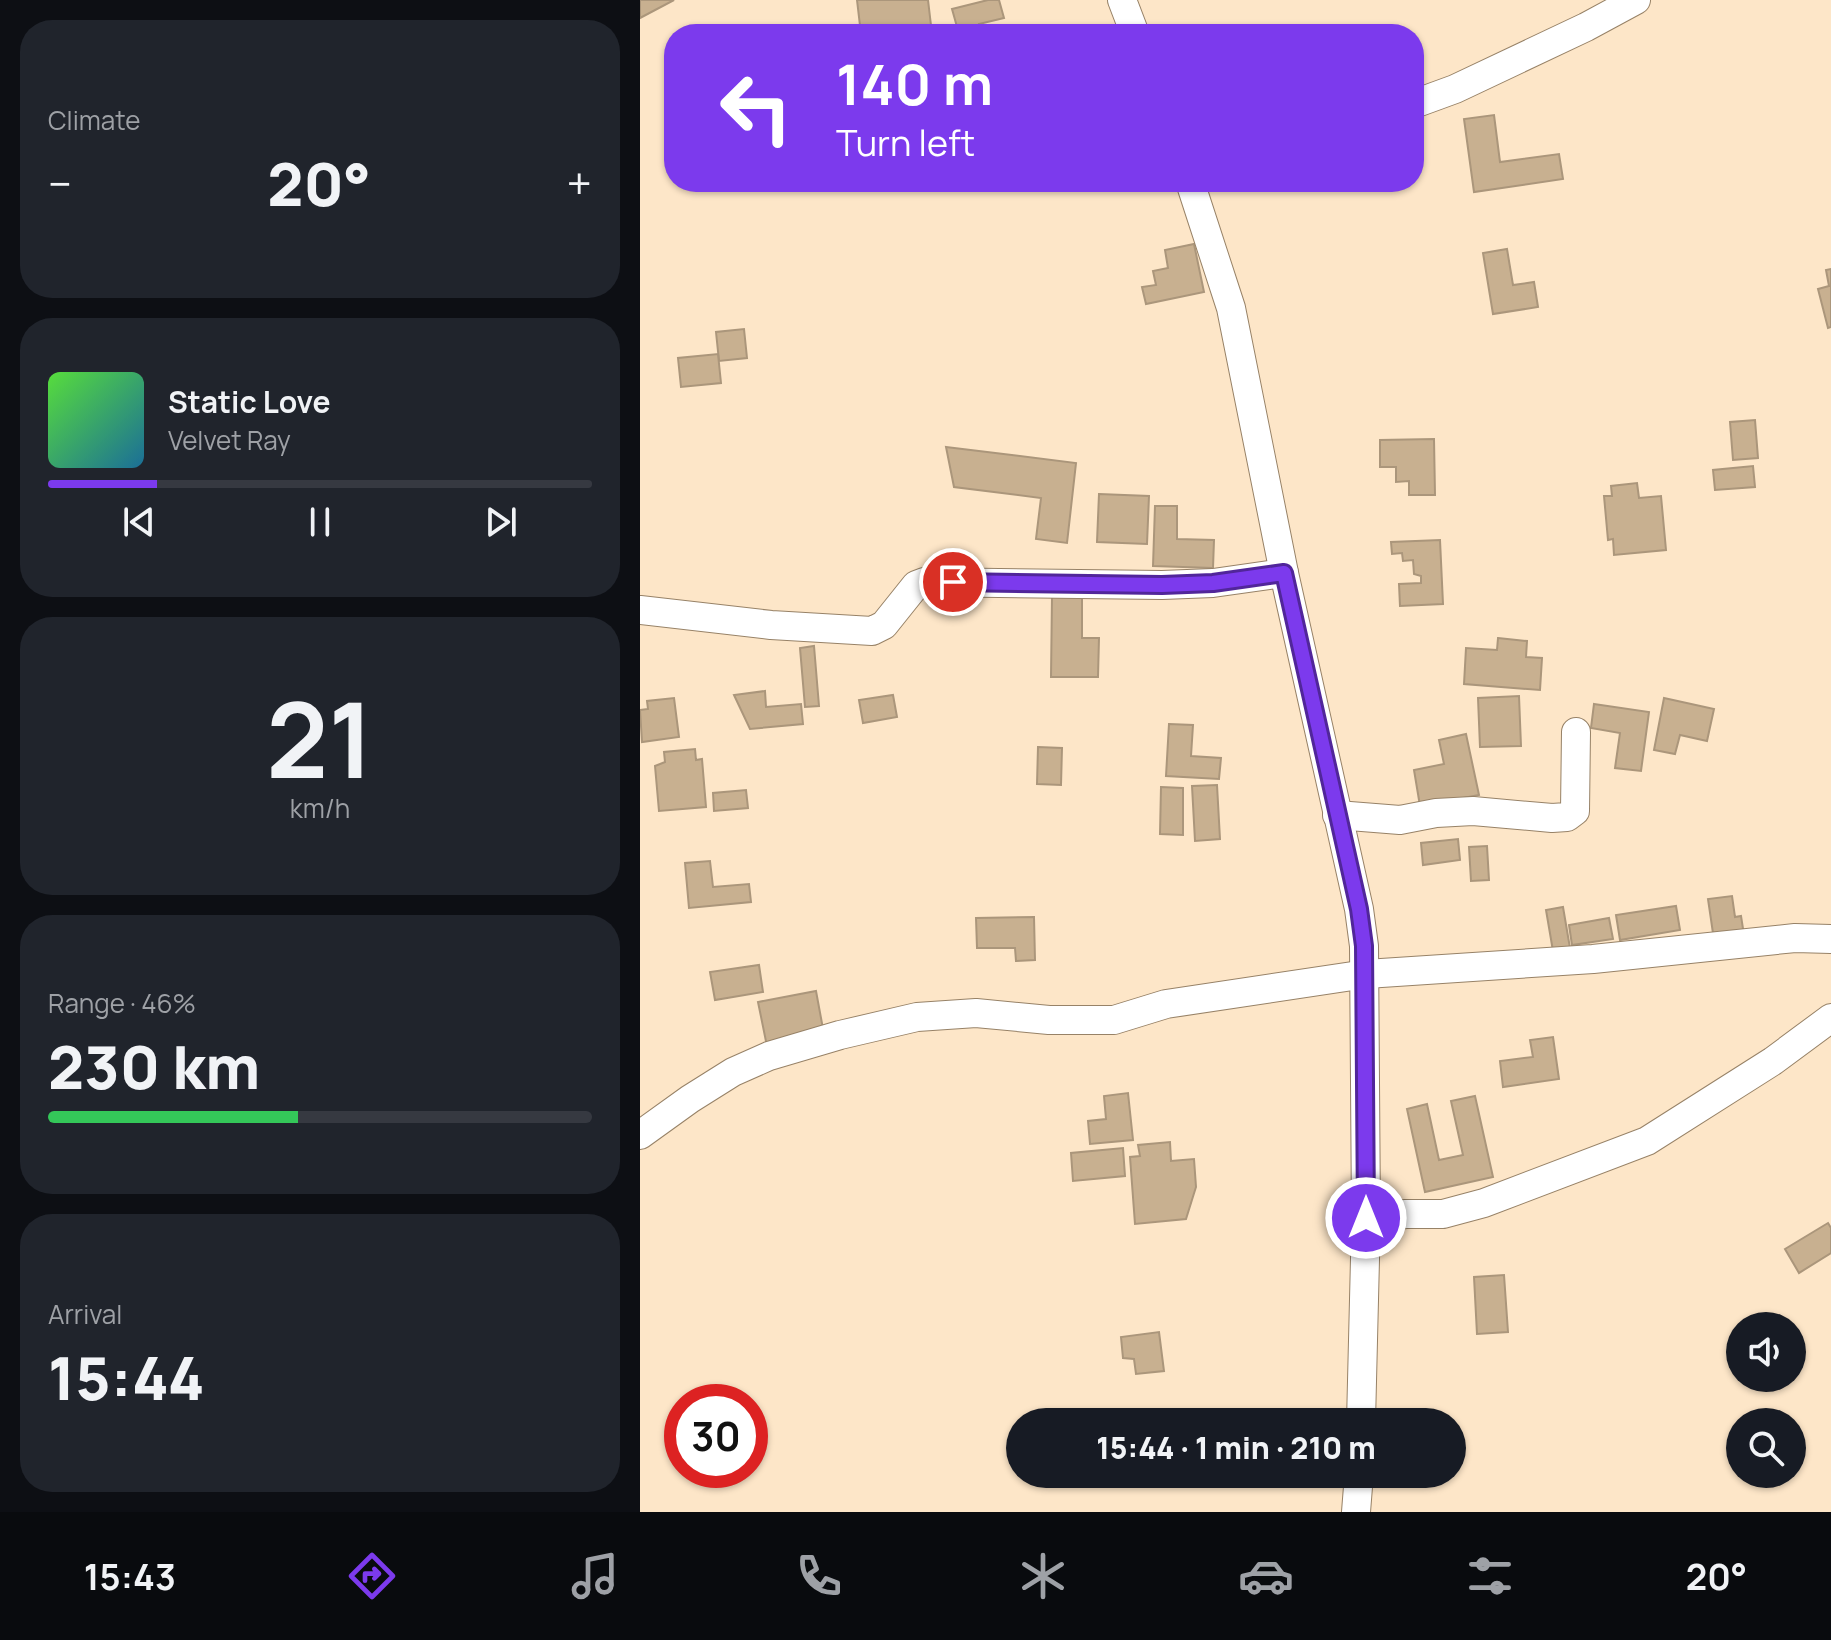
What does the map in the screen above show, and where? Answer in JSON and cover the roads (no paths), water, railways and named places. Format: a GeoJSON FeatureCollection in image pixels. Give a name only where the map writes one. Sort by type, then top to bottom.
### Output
{"type":"FeatureCollection","features":[{"type":"Feature","properties":{"kind":"street"},"geometry":{"type":"LineString","coordinates":[[1122,0],[1131,24]]}},
{"type":"Feature","properties":{"kind":"street"},"geometry":{"type":"LineString","coordinates":[[1424,100],[1455,89],[1636,0]]}},
{"type":"Feature","properties":{"kind":"street"},"geometry":{"type":"LineString","coordinates":[[1201,192],[1231,308],[1284,573],[1359,909],[1366,974],[1366,1218],[1361,1408]]}},
{"type":"Feature","properties":{"kind":"street"},"geometry":{"type":"LineString","coordinates":[[640,610],[771,625],[872,631],[884,625],[916,585],[924,582],[1162,585],[1213,583],[1284,573]]}},
{"type":"Feature","properties":{"kind":"street"},"geometry":{"type":"LineString","coordinates":[[1337,815],[1400,820],[1436,813],[1473,811],[1537,818],[1567,817],[1575,811],[1576,732]]}},
{"type":"Feature","properties":{"kind":"street"},"geometry":{"type":"LineString","coordinates":[[640,1135],[733,1072],[769,1056],[917,1017],[976,1013],[1049,1020],[1114,1020],[1166,1004],[1366,974],[1593,959],[1795,938],[1831,939]]}},
{"type":"Feature","properties":{"kind":"street"},"geometry":{"type":"LineString","coordinates":[[1366,1218],[1443,1214],[1484,1203],[1647,1141],[1773,1061],[1831,1018]]}},
{"type":"Feature","properties":{"kind":"street"},"geometry":{"type":"LineString","coordinates":[[1356,1512],[1358,1488]]}}]}
